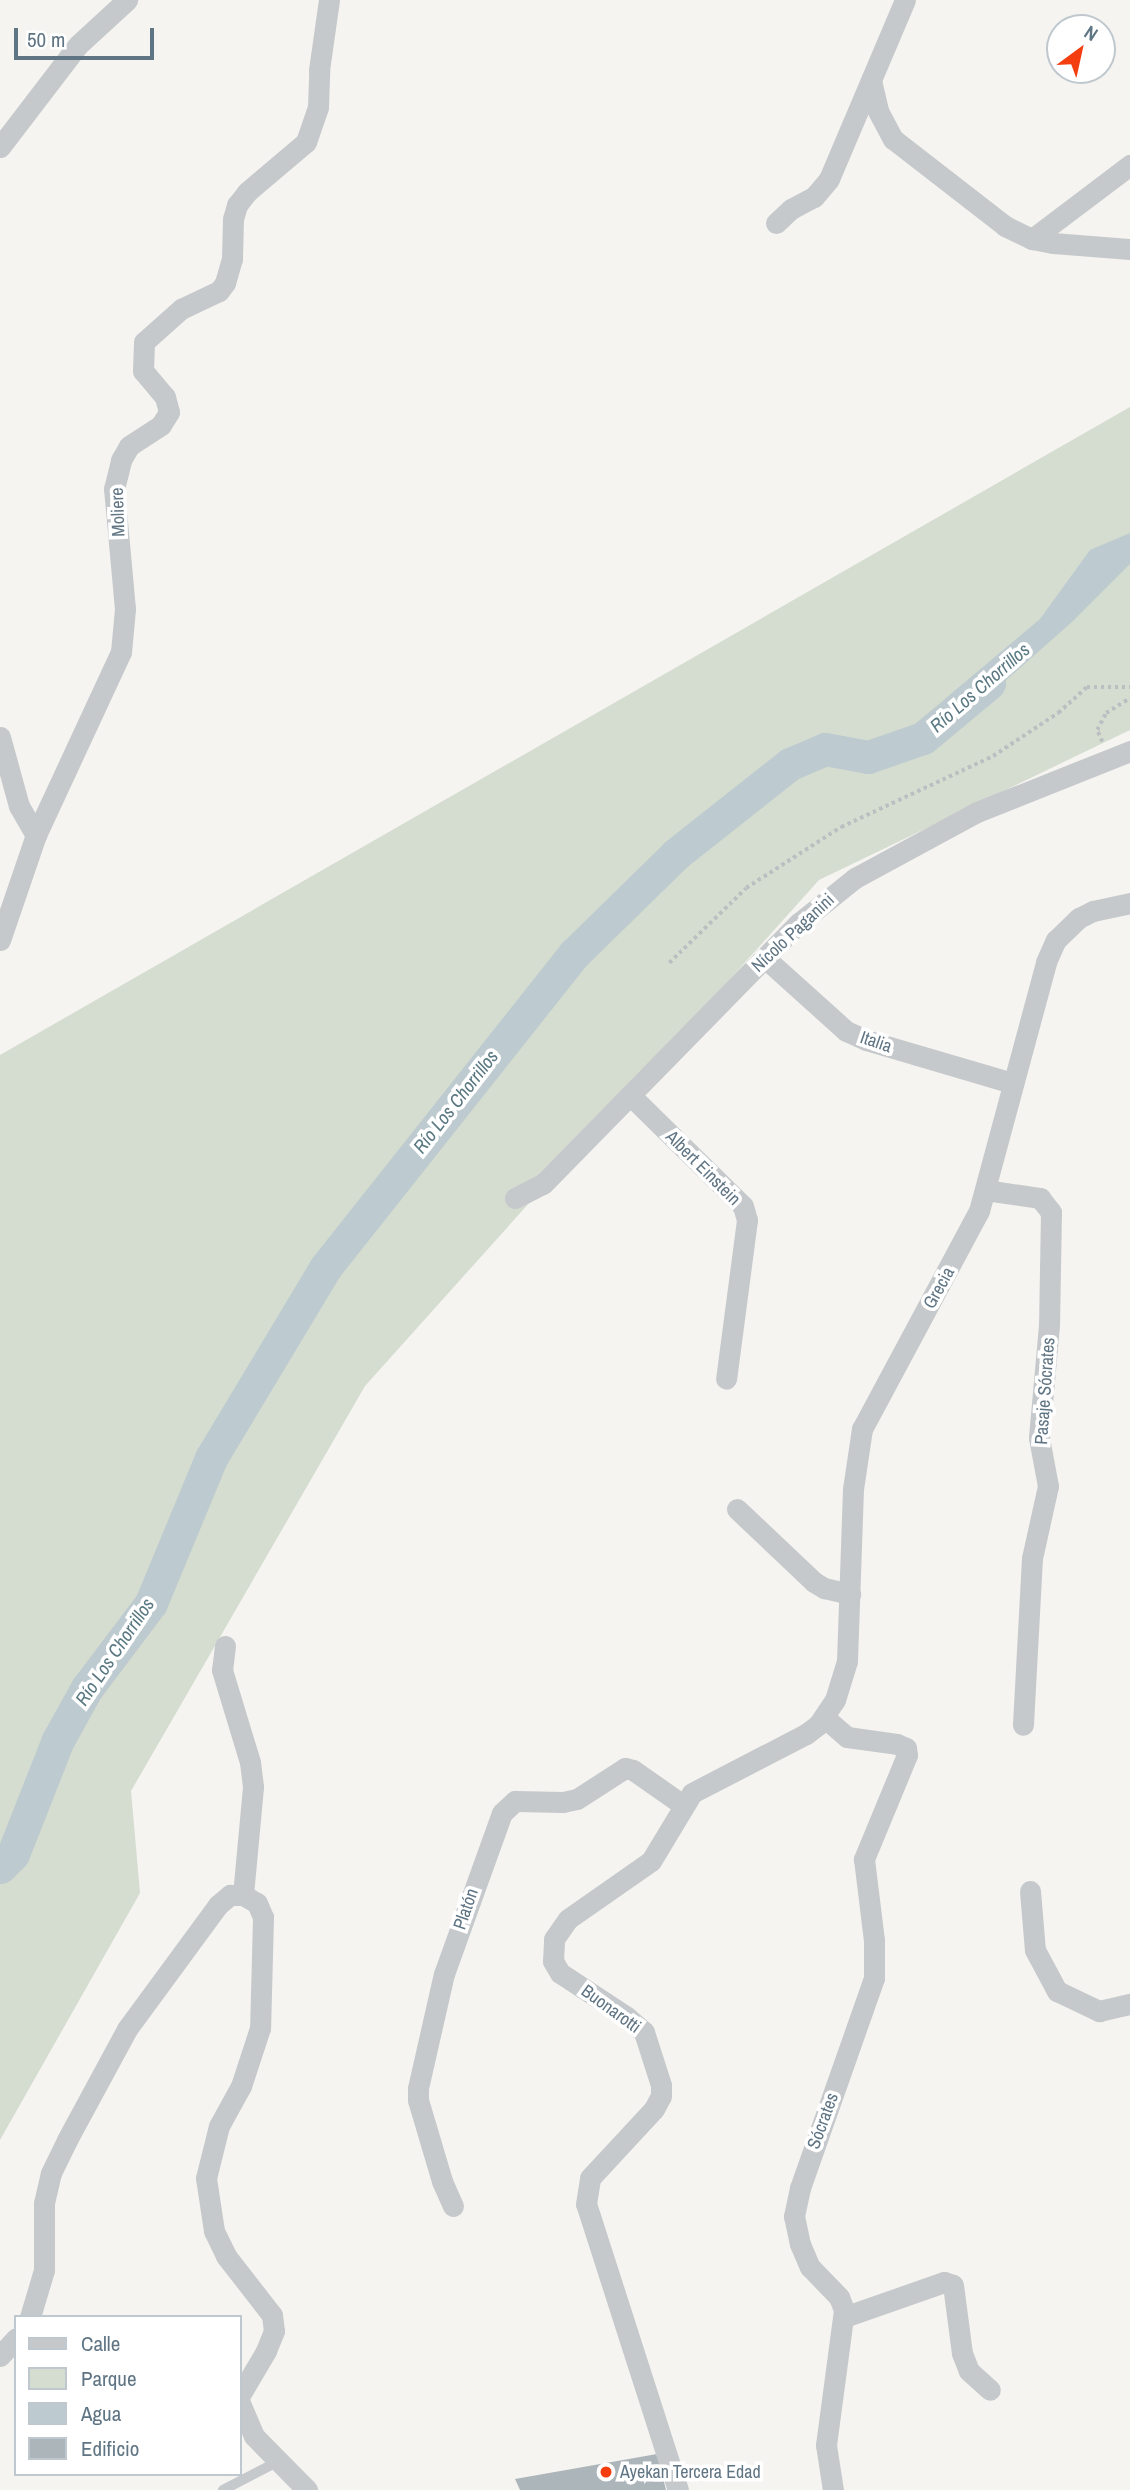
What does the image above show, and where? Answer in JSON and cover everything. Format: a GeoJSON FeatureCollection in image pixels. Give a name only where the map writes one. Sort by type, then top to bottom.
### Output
{"type":"FeatureCollection","features":[{"type":"Feature","properties":{"kind":"street"},"geometry":{"type":"LineString","coordinates":[[0,148],[78,45],[127,0]]}},
{"type":"Feature","properties":{"kind":"street","name":"Moliere"},"geometry":{"type":"LineString","coordinates":[[0,940],[36,835],[121,652],[125,609],[114,489],[121,460],[130,446],[161,425],[169,412],[165,397],[143,371],[144,342],[181,309],[219,291],[225,282],[232,259],[233,219],[237,205],[247,192],[296,155],[306,142],[318,107],[319,70],[329,0]]}},
{"type":"Feature","properties":{"kind":"street"},"geometry":{"type":"LineString","coordinates":[[776,223],[784,214],[814,197],[822,189],[905,0]]}},
{"type":"Feature","properties":{"kind":"street"},"geometry":{"type":"LineString","coordinates":[[871,80],[878,111],[893,139],[1005,226],[1032,239],[1130,249]]}},
{"type":"Feature","properties":{"kind":"street"},"geometry":{"type":"LineString","coordinates":[[1032,239],[1130,165]]}},
{"type":"Feature","properties":{"kind":"street"},"geometry":{"type":"LineString","coordinates":[[0,737],[19,806],[36,835]]}},
{"type":"Feature","properties":{"kind":"street","name":"Nícolo Paganini"},"geometry":{"type":"LineString","coordinates":[[515,1198],[543,1184],[799,923],[882,861],[976,812],[1130,751]]}},
{"type":"Feature","properties":{"kind":"street","name":"Grecia"},"geometry":{"type":"LineString","coordinates":[[825,1718],[844,1680],[853,1489],[862,1429],[970,1231],[985,1190],[1046,962],[1056,940],[1066,927],[1086,914],[1130,903]]}},
{"type":"Feature","properties":{"kind":"street","name":"Italia"},"geometry":{"type":"LineString","coordinates":[[765,958],[846,1031],[866,1040],[1012,1083]]}},
{"type":"Feature","properties":{"kind":"street","name":"Albert Einstein"},"geometry":{"type":"LineString","coordinates":[[630,1096],[743,1206],[747,1220],[726,1379]]}},
{"type":"Feature","properties":{"kind":"street","name":"Pasaje Sócrates"},"geometry":{"type":"LineString","coordinates":[[985,1190],[1040,1198],[1051,1212],[1049,1325],[1039,1438],[1048,1486],[1032,1558],[1023,1725]]}},
{"type":"Feature","properties":{"kind":"street"},"geometry":{"type":"LineString","coordinates":[[737,1508],[814,1581],[824,1588],[850,1594]]}},
{"type":"Feature","properties":{"kind":"street"},"geometry":{"type":"LineString","coordinates":[[225,1646],[222,1670],[250,1762],[253,1787],[243,1895]]}},
{"type":"Feature","properties":{"kind":"street","name":"Sócrates"},"geometry":{"type":"LineString","coordinates":[[825,1718],[847,1737],[906,1748],[907,1762],[864,1859],[874,1940],[874,1978],[800,2188],[794,2216],[800,2244],[810,2267],[843,2302],[844,2317]]}},
{"type":"Feature","properties":{"kind":"street","name":"Buonarotti"},"geometry":{"type":"LineString","coordinates":[[678,2490],[586,2204],[590,2178],[653,2109],[661,2096],[660,2085],[648,2040],[638,2024],[560,1973],[553,1961],[551,1949],[559,1927],[568,1919],[651,1861],[683,1805],[703,1785],[806,1734],[825,1718]]}},
{"type":"Feature","properties":{"kind":"street","name":"Platón"},"geometry":{"type":"LineString","coordinates":[[453,2206],[418,2100],[418,2088],[444,1974],[502,1813],[515,1801],[562,1802],[577,1799],[625,1768],[633,1770],[683,1805]]}},
{"type":"Feature","properties":{"kind":"street"},"geometry":{"type":"LineString","coordinates":[[1030,1891],[1035,1950],[1057,1991],[1099,2011],[1130,2004]]}},
{"type":"Feature","properties":{"kind":"street"},"geometry":{"type":"LineString","coordinates":[[31,2315],[44,2270],[44,2203],[51,2173],[67,2140],[135,2018],[218,1905],[230,1895],[243,1895],[257,1903],[263,1917],[260,2028],[241,2086],[219,2126],[206,2178],[214,2231],[226,2256],[272,2315],[274,2331],[266,2351],[242,2392]]}},
{"type":"Feature","properties":{"kind":"street"},"geometry":{"type":"LineString","coordinates":[[833,2490],[826,2445],[844,2317],[944,2282],[953,2285],[962,2353],[969,2371],[990,2390]]}},
{"type":"Feature","properties":{"kind":"street"},"geometry":{"type":"LineString","coordinates":[[0,2356],[14,2340]]}},
{"type":"Feature","properties":{"kind":"street"},"geometry":{"type":"LineString","coordinates":[[242,2408],[254,2435],[307,2490]]}},
{"type":"Feature","properties":{"kind":"lane"},"geometry":{"type":"LineString","coordinates":[[223,2490],[279,2461]]}},
{"type":"Feature","properties":{"kind":"path"},"geometry":{"type":"LineString","coordinates":[[669,963],[746,888],[841,827],[993,756],[1058,713],[1087,687],[1130,687]]}},
{"type":"Feature","properties":{"kind":"path"},"geometry":{"type":"LineString","coordinates":[[1109,760],[1097,730],[1106,713],[1130,698]]}},
{"type":"Feature","properties":{"kind":"green space"},"geometry":{"type":"Polygon","coordinates":[[[1130,407],[1130,730],[819,880],[365,1386],[131,1791],[140,1893],[0,2140],[0,1055],[1130,407]]]}},
{"type":"Feature","properties":{"kind":"water"},"geometry":{"type":"Polygon","coordinates":[[[1130,533],[1130,564],[1073,621],[961,720],[945,699],[1040,619],[1090,550],[1130,533]]]}},
{"type":"Feature","properties":{"kind":"building","name":"Ayekan Tercera Edad"},"geometry":{"type":"Polygon","coordinates":[[[657,2454],[666,2490],[520,2490],[515,2479],[657,2454]]]}},
{"type":"Feature","properties":{"kind":"waterway","name":"Río Los Chorrillos"},"geometry":{"type":"LineString","coordinates":[[0,1867],[13,1854],[58,1740],[87,1688],[151,1603],[211,1458],[325,1268],[574,954],[676,854],[790,764],[825,749],[868,757],[923,738],[989,683]]}},
{"type":"Feature","properties":{"kind":"place","name":"Ayekan Tercera Edad"},"geometry":{"type":"Point","coordinates":[606,2472]}}]}
